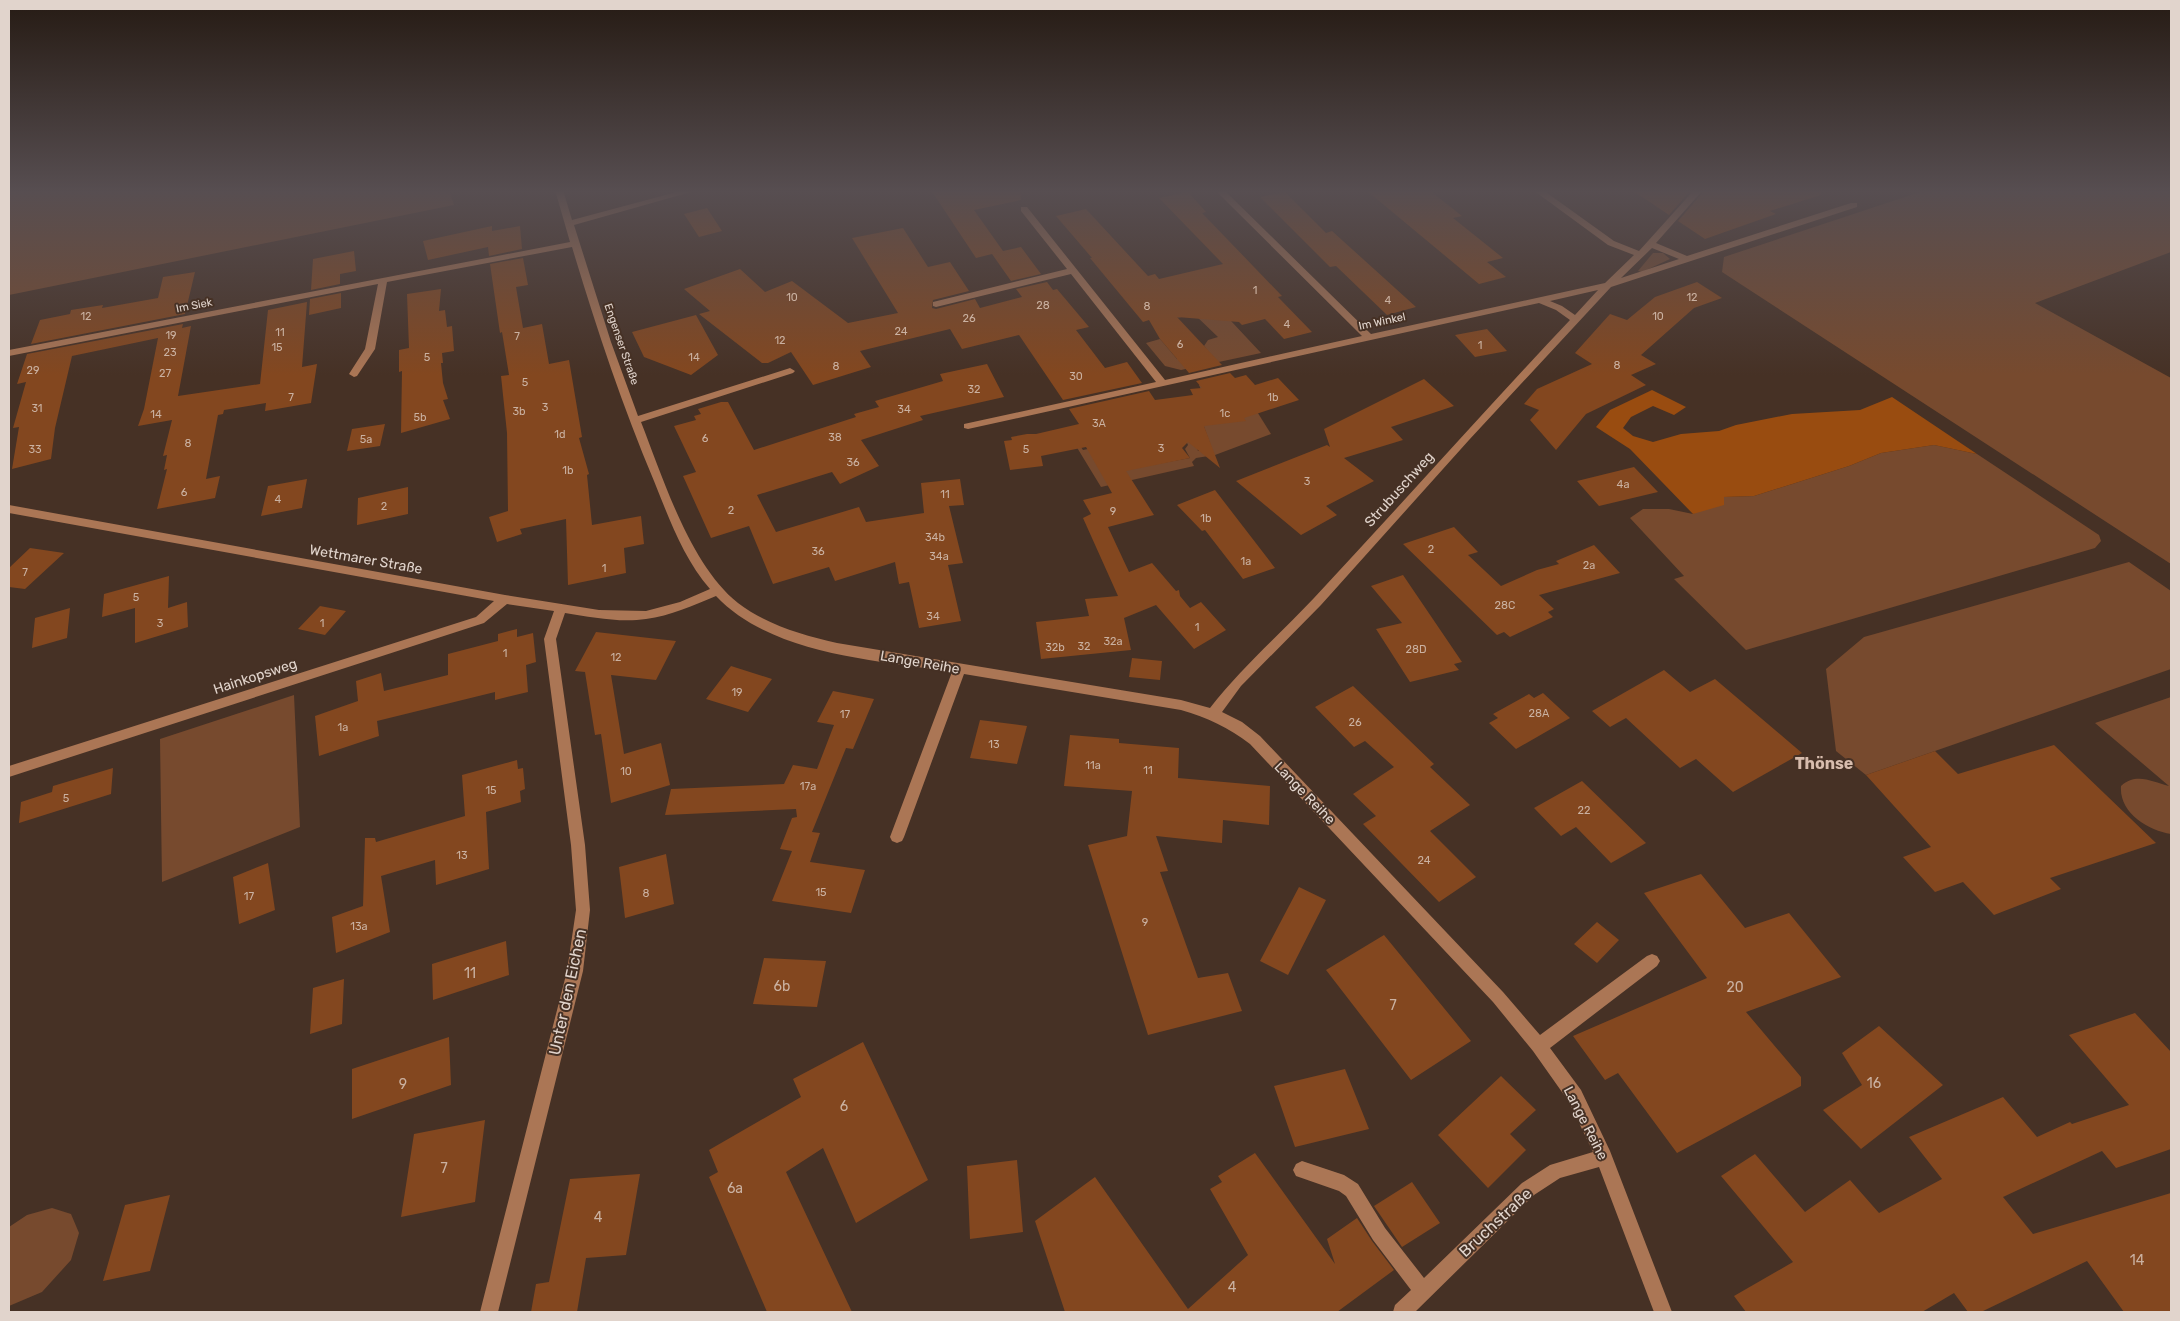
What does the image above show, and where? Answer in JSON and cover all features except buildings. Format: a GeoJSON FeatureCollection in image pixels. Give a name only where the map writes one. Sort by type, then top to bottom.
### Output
{"type":"FeatureCollection","features":[{"type":"Feature","properties":{"kind":"street","name":"Im Siek"},"geometry":{"type":"LineString","coordinates":[[9,353],[534,252]]}},
{"type":"Feature","properties":{"kind":"street","name":"Engenser Straße"},"geometry":{"type":"LineString","coordinates":[[578,252],[634,420],[682,533],[695,559],[716,591]]}},
{"type":"Feature","properties":{"kind":"street"},"geometry":{"type":"LineString","coordinates":[[1057,252],[1162,383]]}},
{"type":"Feature","properties":{"kind":"street"},"geometry":{"type":"LineString","coordinates":[[1281,252],[1368,337]]}},
{"type":"Feature","properties":{"kind":"street"},"geometry":{"type":"LineString","coordinates":[[1634,252],[1640,254]]}},
{"type":"Feature","properties":{"kind":"street","name":"Strubuschweg"},"geometry":{"type":"LineString","coordinates":[[1213,714],[1237,683],[1317,602],[1465,438],[1608,285],[1643,252]]}},
{"type":"Feature","properties":{"kind":"street"},"geometry":{"type":"LineString","coordinates":[[1671,252],[1688,260]]}},
{"type":"Feature","properties":{"kind":"street","name":"Strubuschweg"},"geometry":{"type":"LineString","coordinates":[[1608,285],[1713,252]]}},
{"type":"Feature","properties":{"kind":"street"},"geometry":{"type":"LineString","coordinates":[[936,304],[1072,271]]}},
{"type":"Feature","properties":{"kind":"street"},"geometry":{"type":"LineString","coordinates":[[354,374],[370,349],[383,280]]}},
{"type":"Feature","properties":{"kind":"street","name":"Im Winkel"},"geometry":{"type":"LineString","coordinates":[[968,426],[1608,285]]}},
{"type":"Feature","properties":{"kind":"street"},"geometry":{"type":"LineString","coordinates":[[1540,300],[1559,308],[1575,320]]}},
{"type":"Feature","properties":{"kind":"street"},"geometry":{"type":"LineString","coordinates":[[634,420],[790,370]]}},
{"type":"Feature","properties":{"kind":"street","name":"Wettmarer Straße"},"geometry":{"type":"LineString","coordinates":[[9,509],[505,599],[599,614],[646,615],[683,605],[716,591]]}},
{"type":"Feature","properties":{"kind":"street","name":"Lange Reihe"},"geometry":{"type":"LineString","coordinates":[[716,591],[736,608],[762,624],[821,645],[1180,705],[1213,714],[1237,726],[1255,740],[1498,997],[1539,1046],[1575,1096],[1604,1157],[1663,1312]]}},
{"type":"Feature","properties":{"kind":"street","name":"Hainkopsweg"},"geometry":{"type":"LineString","coordinates":[[9,771],[480,620],[505,599]]}},
{"type":"Feature","properties":{"kind":"street","name":"Unter den Eichen"},"geometry":{"type":"LineString","coordinates":[[488,1312],[575,971],[583,910],[578,845],[550,639],[561,608]]}},
{"type":"Feature","properties":{"kind":"street"},"geometry":{"type":"LineString","coordinates":[[897,837],[960,668]]}},
{"type":"Feature","properties":{"kind":"street"},"geometry":{"type":"LineString","coordinates":[[1539,1046],[1652,961]]}},
{"type":"Feature","properties":{"kind":"street","name":"Bruchstraße"},"geometry":{"type":"LineString","coordinates":[[1402,1312],[1528,1189],[1556,1171],[1604,1157]]}},
{"type":"Feature","properties":{"kind":"street"},"geometry":{"type":"LineString","coordinates":[[1302,1170],[1344,1184],[1352,1190],[1359,1198],[1379,1234],[1423,1291]]}},
{"type":"Feature","properties":{"kind":"shaded area"},"geometry":{"type":"Polygon","coordinates":[[[9,252],[223,252],[9,295],[9,252]]]}},
{"type":"Feature","properties":{"kind":"shaded area"},"geometry":{"type":"Polygon","coordinates":[[[1740,252],[2171,252],[2035,303],[2171,378],[2171,564],[1722,272],[1724,257],[1740,252]]]}},
{"type":"Feature","properties":{"kind":"shaded area"},"geometry":{"type":"Polygon","coordinates":[[[1653,253],[1663,253],[1670,259],[1642,272],[1638,271],[1653,253]]]}},
{"type":"Feature","properties":{"kind":"shaded area"},"geometry":{"type":"Polygon","coordinates":[[[1217,306],[1261,353],[1181,370],[1165,366],[1146,343],[1160,339],[1177,359],[1208,351],[1204,346],[1208,340],[1218,337],[1194,314],[1165,321],[1217,306]]]}},
{"type":"Feature","properties":{"kind":"shaded area"},"geometry":{"type":"Polygon","coordinates":[[[1236,378],[1271,434],[1215,455],[1196,458],[1192,462],[1194,466],[1101,487],[1073,441],[1076,440],[1083,450],[1108,445],[1146,466],[1190,458],[1185,449],[1188,445],[1180,428],[1187,421],[1198,451],[1212,449],[1196,404],[1207,403],[1199,385],[1236,378]]]}},
{"type":"Feature","properties":{"kind":"shaded area"},"geometry":{"type":"Polygon","coordinates":[[[1652,390],[1686,407],[1674,415],[1653,406],[1631,417],[1623,428],[1633,436],[1653,442],[1681,434],[1719,431],[1736,425],[1792,414],[1860,410],[1892,397],[1977,454],[1934,445],[1881,453],[1849,466],[1754,496],[1724,497],[1724,505],[1693,514],[1630,449],[1596,427],[1610,410],[1652,390]]]}},
{"type":"Feature","properties":{"kind":"shaded area"},"geometry":{"type":"Polygon","coordinates":[[[1934,445],[1977,454],[2099,535],[2101,541],[2095,548],[1746,650],[1674,579],[1684,576],[1630,518],[1643,509],[1669,509],[1693,514],[1724,497],[1754,496],[1849,466],[1881,453],[1934,445]]]}},
{"type":"Feature","properties":{"kind":"shaded area"},"geometry":{"type":"Polygon","coordinates":[[[2129,562],[2171,591],[2171,669],[1866,775],[1836,751],[1826,669],[1864,637],[2129,562]]]}},
{"type":"Feature","properties":{"kind":"shaded area"},"geometry":{"type":"Polygon","coordinates":[[[294,695],[300,827],[162,882],[160,739],[294,695]]]}},
{"type":"Feature","properties":{"kind":"shaded area"},"geometry":{"type":"Polygon","coordinates":[[[2171,697],[2171,834],[2153,829],[2137,819],[2125,804],[2121,786],[2133,780],[2145,779],[2169,786],[2095,723],[2171,697]]]}},
{"type":"Feature","properties":{"kind":"shaded area"},"geometry":{"type":"Polygon","coordinates":[[[52,1208],[71,1214],[79,1233],[71,1260],[42,1292],[9,1306],[9,1227],[27,1215],[52,1208]]]}},
{"type":"Feature","properties":{"kind":"district","name":"Thönse"},"geometry":{"type":"Point","coordinates":[1824,763]}}]}
